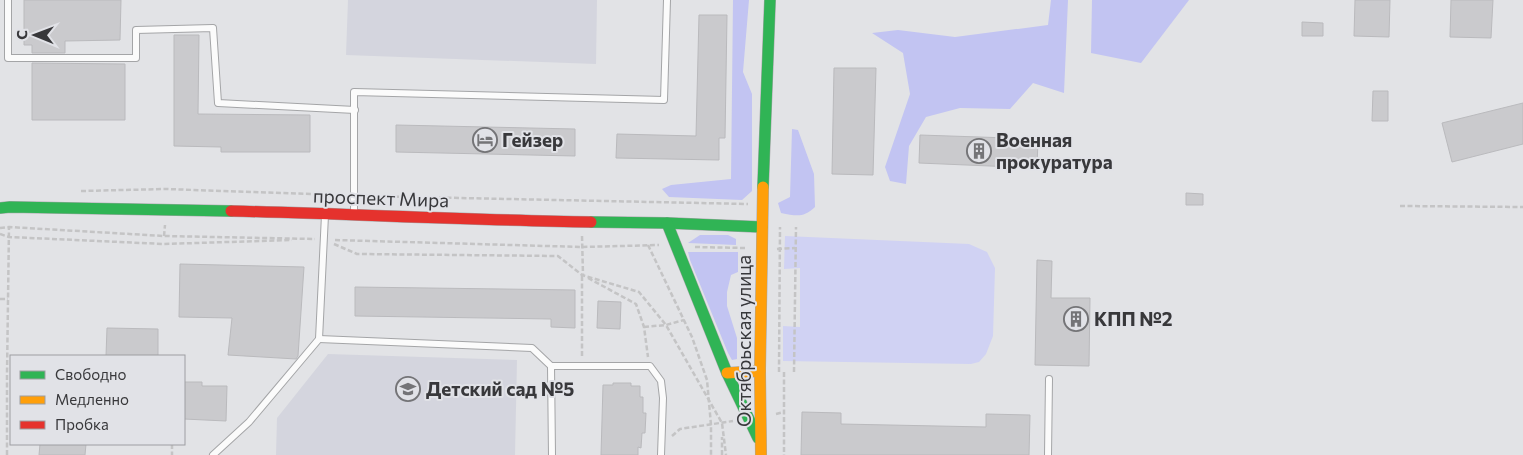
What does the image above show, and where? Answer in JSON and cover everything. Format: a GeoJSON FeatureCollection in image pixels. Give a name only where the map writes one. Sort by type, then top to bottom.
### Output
{"type":"FeatureCollection","features":[{"type":"Feature","properties":{"kind":"street","name":"Октябрьская улица"},"geometry":{"type":"LineString","coordinates":[[761,450],[755,417],[760,371],[762,204],[770,0]]}},
{"type":"Feature","properties":{"kind":"street","name":"проспект Мира"},"geometry":{"type":"LineString","coordinates":[[0,208],[325,213],[513,221],[667,223],[762,227]]}},
{"type":"Feature","properties":{"kind":"street"},"geometry":{"type":"LineString","coordinates":[[667,223],[727,373],[755,417]]}},
{"type":"Feature","properties":{"kind":"street"},"geometry":{"type":"LineString","coordinates":[[727,373],[760,371]]}},
{"type":"Feature","properties":{"kind":"lane"},"geometry":{"type":"LineString","coordinates":[[8,0],[8,58],[136,58],[136,30],[213,28],[218,103],[355,110]]}},
{"type":"Feature","properties":{"kind":"lane"},"geometry":{"type":"LineString","coordinates":[[354,214],[354,92],[664,100],[667,0]]}},
{"type":"Feature","properties":{"kind":"lane"},"geometry":{"type":"LineString","coordinates":[[213,455],[249,422],[320,339],[325,213]]}},
{"type":"Feature","properties":{"kind":"lane"},"geometry":{"type":"LineString","coordinates":[[320,339],[532,348],[551,366],[650,366],[661,381],[663,398],[661,455]]}},
{"type":"Feature","properties":{"kind":"lane"},"geometry":{"type":"LineString","coordinates":[[551,366],[552,455]]}},
{"type":"Feature","properties":{"kind":"lane"},"geometry":{"type":"LineString","coordinates":[[1048,455],[1049,379]]}},
{"type":"Feature","properties":{"kind":"path"},"geometry":{"type":"LineString","coordinates":[[78,191],[165,189],[355,196],[762,204]]}},
{"type":"Feature","properties":{"kind":"path"},"geometry":{"type":"LineString","coordinates":[[582,201],[582,365]]}},
{"type":"Feature","properties":{"kind":"path"},"geometry":{"type":"LineString","coordinates":[[1400,206],[1523,207]]}},
{"type":"Feature","properties":{"kind":"path"},"geometry":{"type":"LineString","coordinates":[[7,455],[9,227]]}},
{"type":"Feature","properties":{"kind":"path"},"geometry":{"type":"LineString","coordinates":[[779,372],[780,227]]}},
{"type":"Feature","properties":{"kind":"path"},"geometry":{"type":"LineString","coordinates":[[794,372],[796,227]]}},
{"type":"Feature","properties":{"kind":"path"},"geometry":{"type":"LineString","coordinates":[[0,228],[164,236],[582,246],[648,245],[796,248]]}},
{"type":"Feature","properties":{"kind":"path"},"geometry":{"type":"LineString","coordinates":[[0,234],[9,237],[164,244],[324,240],[357,254],[558,256],[582,275],[636,304],[644,327],[650,366]]}},
{"type":"Feature","properties":{"kind":"path"},"geometry":{"type":"LineString","coordinates":[[648,245],[692,337],[707,380],[711,425],[711,455]]}},
{"type":"Feature","properties":{"kind":"path"},"geometry":{"type":"LineString","coordinates":[[582,275],[639,292],[666,325],[722,423],[724,455]]}},
{"type":"Feature","properties":{"kind":"path"},"geometry":{"type":"LineString","coordinates":[[0,299],[8,299]]}},
{"type":"Feature","properties":{"kind":"path"},"geometry":{"type":"LineString","coordinates":[[644,327],[666,325],[684,320]]}},
{"type":"Feature","properties":{"kind":"path"},"geometry":{"type":"LineString","coordinates":[[784,372],[784,455]]}},
{"type":"Feature","properties":{"kind":"path"},"geometry":{"type":"LineString","coordinates":[[661,445],[680,429],[784,412]]}},
{"type":"Feature","properties":{"kind":"shaded area"},"geometry":{"type":"Polygon","coordinates":[[[348,0],[597,0],[596,64],[346,55],[348,0]]]}},
{"type":"Feature","properties":{"kind":"shaded area"},"geometry":{"type":"Polygon","coordinates":[[[733,0],[749,0],[743,72],[752,94],[752,191],[742,200],[669,197],[662,189],[671,185],[731,179],[733,0]]]}},
{"type":"Feature","properties":{"kind":"shaded area"},"geometry":{"type":"Polygon","coordinates":[[[1051,0],[1068,0],[1064,93],[1033,83],[1010,109],[960,108],[926,117],[909,146],[906,184],[890,181],[885,167],[910,94],[903,53],[872,33],[898,30],[955,37],[1048,25],[1051,0]]]}},
{"type":"Feature","properties":{"kind":"shaded area"},"geometry":{"type":"Polygon","coordinates":[[[1092,0],[1189,0],[1141,63],[1091,53],[1092,0]]]}},
{"type":"Feature","properties":{"kind":"shaded area"},"geometry":{"type":"Polygon","coordinates":[[[792,129],[798,130],[814,174],[815,207],[803,215],[781,213],[778,203],[790,197],[792,129]]]}},
{"type":"Feature","properties":{"kind":"shaded area"},"geometry":{"type":"Polygon","coordinates":[[[700,235],[728,235],[736,239],[736,245],[688,243],[700,235]]]}},
{"type":"Feature","properties":{"kind":"shaded area"},"geometry":{"type":"Polygon","coordinates":[[[785,236],[969,244],[987,252],[995,268],[993,336],[986,354],[979,362],[971,364],[783,361],[783,326],[800,327],[800,268],[784,269],[785,236]]]}},
{"type":"Feature","properties":{"kind":"shaded area"},"geometry":{"type":"Polygon","coordinates":[[[688,252],[738,252],[738,272],[731,275],[727,292],[727,306],[737,338],[737,359],[732,360],[728,353],[688,252]]]}},
{"type":"Feature","properties":{"kind":"shaded area","name":"Детский сад №5"},"geometry":{"type":"Polygon","coordinates":[[[328,354],[517,360],[515,455],[276,455],[277,418],[328,354]]]}},
{"type":"Feature","properties":{"kind":"building"},"geometry":{"type":"Polygon","coordinates":[[[24,0],[121,0],[120,40],[65,41],[65,53],[32,53],[32,45],[24,45],[24,0]]]}},
{"type":"Feature","properties":{"kind":"building"},"geometry":{"type":"Polygon","coordinates":[[[1355,0],[1390,0],[1389,37],[1354,36],[1355,0]]]}},
{"type":"Feature","properties":{"kind":"building"},"geometry":{"type":"Polygon","coordinates":[[[1451,0],[1493,0],[1491,38],[1450,37],[1451,0]]]}},
{"type":"Feature","properties":{"kind":"building"},"geometry":{"type":"Polygon","coordinates":[[[699,15],[727,15],[725,138],[719,138],[719,160],[616,158],[617,134],[696,136],[699,15]]]}},
{"type":"Feature","properties":{"kind":"building"},"geometry":{"type":"Polygon","coordinates":[[[1302,22],[1323,23],[1323,36],[1302,36],[1302,22]]]}},
{"type":"Feature","properties":{"kind":"building"},"geometry":{"type":"Polygon","coordinates":[[[174,35],[199,35],[198,114],[310,115],[310,152],[221,152],[221,147],[174,146],[174,35]]]}},
{"type":"Feature","properties":{"kind":"building"},"geometry":{"type":"Polygon","coordinates":[[[32,63],[125,64],[125,120],[32,120],[32,63]]]}},
{"type":"Feature","properties":{"kind":"building"},"geometry":{"type":"Polygon","coordinates":[[[834,68],[876,68],[873,175],[832,174],[834,68]]]}},
{"type":"Feature","properties":{"kind":"building"},"geometry":{"type":"Polygon","coordinates":[[[1373,91],[1388,91],[1388,121],[1372,121],[1373,91]]]}},
{"type":"Feature","properties":{"kind":"building"},"geometry":{"type":"Polygon","coordinates":[[[1523,103],[1523,144],[1452,162],[1442,123],[1523,103]]]}},
{"type":"Feature","properties":{"kind":"building","name":"Гейзер"},"geometry":{"type":"Polygon","coordinates":[[[396,125],[575,129],[575,156],[396,152],[396,125]]]}},
{"type":"Feature","properties":{"kind":"building","name":"Военная прокуратура"},"geometry":{"type":"Polygon","coordinates":[[[920,135],[1038,139],[1037,168],[919,163],[920,135]]]}},
{"type":"Feature","properties":{"kind":"building"},"geometry":{"type":"Polygon","coordinates":[[[1186,193],[1203,194],[1203,205],[1186,205],[1186,193]]]}},
{"type":"Feature","properties":{"kind":"building","name":"КПП №2"},"geometry":{"type":"Polygon","coordinates":[[[1037,260],[1052,261],[1051,298],[1090,298],[1089,366],[1035,365],[1037,260]]]}},
{"type":"Feature","properties":{"kind":"building"},"geometry":{"type":"Polygon","coordinates":[[[180,264],[304,267],[298,356],[296,359],[228,355],[232,318],[179,317],[180,264]]]}},
{"type":"Feature","properties":{"kind":"building"},"geometry":{"type":"Polygon","coordinates":[[[355,287],[575,290],[575,328],[551,327],[551,319],[355,316],[355,287]]]}},
{"type":"Feature","properties":{"kind":"building"},"geometry":{"type":"Polygon","coordinates":[[[598,301],[621,302],[620,329],[597,328],[598,301]]]}},
{"type":"Feature","properties":{"kind":"building"},"geometry":{"type":"Polygon","coordinates":[[[107,328],[158,329],[158,355],[106,355],[107,328]]]}},
{"type":"Feature","properties":{"kind":"building"},"geometry":{"type":"Polygon","coordinates":[[[185,382],[202,382],[202,386],[227,386],[226,421],[185,419],[185,382]]]}},
{"type":"Feature","properties":{"kind":"building"},"geometry":{"type":"Polygon","coordinates":[[[613,383],[631,383],[631,386],[640,386],[640,397],[643,397],[643,413],[646,413],[645,433],[642,433],[641,448],[638,447],[638,455],[601,455],[603,385],[613,385],[613,383]]]}},
{"type":"Feature","properties":{"kind":"building"},"geometry":{"type":"Polygon","coordinates":[[[802,412],[841,413],[841,424],[986,427],[986,414],[1030,415],[1029,455],[801,455],[802,412]]]}},
{"type":"Feature","properties":{"kind":"building"},"geometry":{"type":"Polygon","coordinates":[[[40,445],[86,445],[85,455],[39,455],[40,445]]]}},
{"type":"Feature","properties":{"kind":"traffic: fast"},"geometry":{"type":"LineString","coordinates":[[763,187],[770,0]]}},
{"type":"Feature","properties":{"kind":"traffic: fast"},"geometry":{"type":"LineString","coordinates":[[0,208],[231,211]]}},
{"type":"Feature","properties":{"kind":"traffic: fast"},"geometry":{"type":"LineString","coordinates":[[591,222],[762,227]]}},
{"type":"Feature","properties":{"kind":"traffic: fast"},"geometry":{"type":"LineString","coordinates":[[667,223],[727,373],[758,438]]}},
{"type":"Feature","properties":{"kind":"traffic: slow"},"geometry":{"type":"LineString","coordinates":[[761,455],[760,371],[763,187]]}},
{"type":"Feature","properties":{"kind":"traffic: slow"},"geometry":{"type":"LineString","coordinates":[[727,373],[760,371]]}},
{"type":"Feature","properties":{"kind":"traffic: jam"},"geometry":{"type":"LineString","coordinates":[[231,211],[591,222]]}},
{"type":"Feature","properties":{"kind":"place","name":"Гейзер"},"geometry":{"type":"Point","coordinates":[485,140]}},
{"type":"Feature","properties":{"kind":"place","name":"Военная прокуратура"},"geometry":{"type":"Point","coordinates":[979,151]}},
{"type":"Feature","properties":{"kind":"place","name":"КПП №2"},"geometry":{"type":"Point","coordinates":[1076,319]}},
{"type":"Feature","properties":{"kind":"place","name":"Детский сад №5"},"geometry":{"type":"Point","coordinates":[408,389]}}]}
